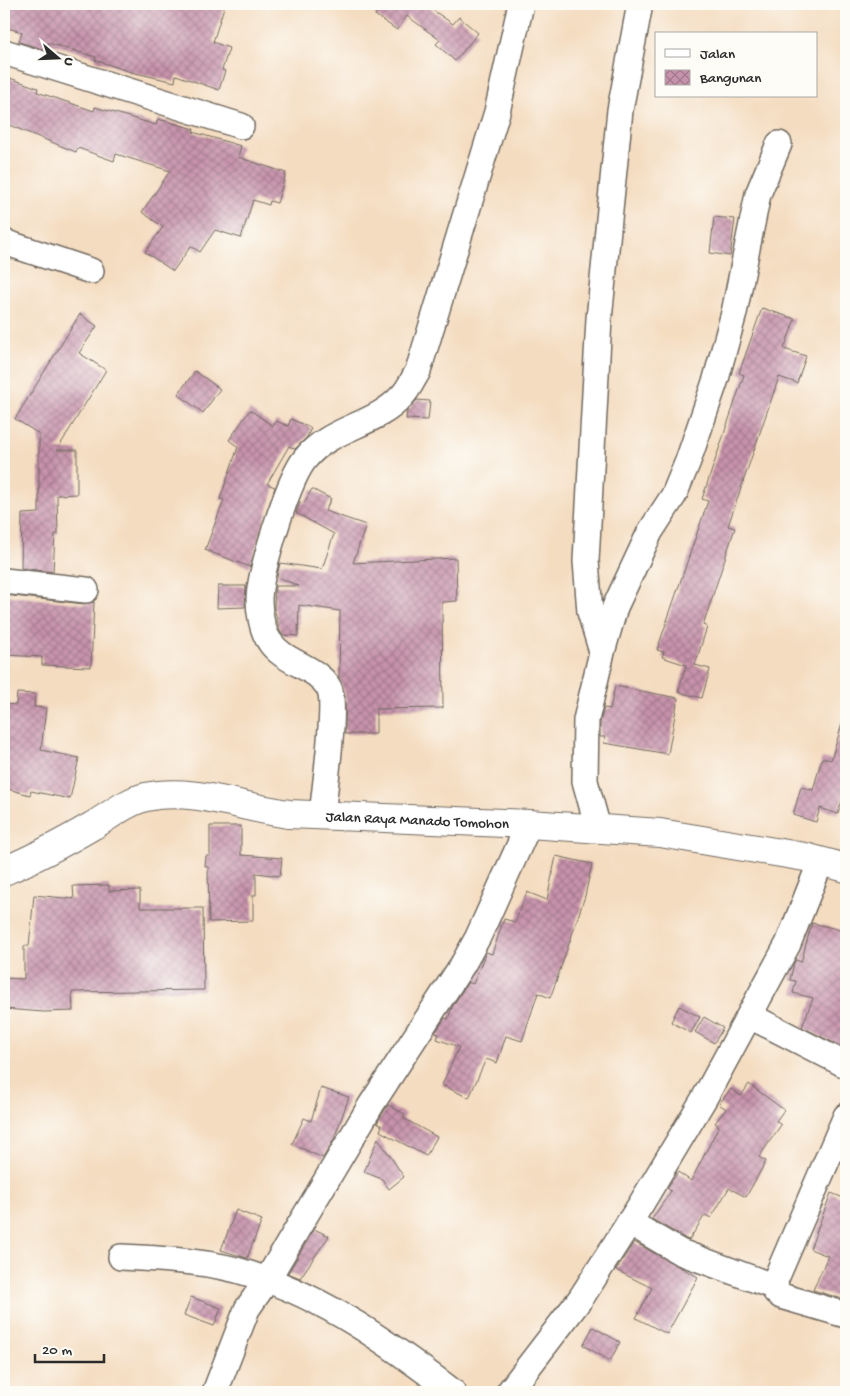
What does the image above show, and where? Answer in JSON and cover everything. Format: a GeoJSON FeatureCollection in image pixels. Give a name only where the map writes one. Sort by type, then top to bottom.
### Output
{"type":"FeatureCollection","features":[{"type":"Feature","properties":{"kind":"highway","name":"Jalan Raya Manado Tomohon"},"geometry":{"type":"LineString","coordinates":[[4,871],[43,855],[134,802],[151,796],[201,796],[263,811],[322,816],[529,824],[660,833],[834,865]]}},
{"type":"Feature","properties":{"kind":"street"},"geometry":{"type":"LineString","coordinates":[[322,816],[330,721],[330,689],[319,676],[295,663],[270,643],[261,620],[259,598],[270,548],[288,494],[305,459],[335,433],[383,412],[402,396],[418,370],[497,112],[521,4]]}},
{"type":"Feature","properties":{"kind":"street"},"geometry":{"type":"LineString","coordinates":[[602,652],[590,612],[586,561],[599,319],[620,110],[640,4]]}},
{"type":"Feature","properties":{"kind":"street"},"geometry":{"type":"LineString","coordinates":[[4,52],[242,126]]}},
{"type":"Feature","properties":{"kind":"street"},"geometry":{"type":"LineString","coordinates":[[598,828],[585,781],[586,720],[602,652],[615,607],[650,532],[674,495],[688,461],[716,379],[734,313],[758,194],[779,144]]}},
{"type":"Feature","properties":{"kind":"street"},"geometry":{"type":"LineString","coordinates":[[4,242],[91,271]]}},
{"type":"Feature","properties":{"kind":"street"},"geometry":{"type":"LineString","coordinates":[[4,581],[86,590]]}},
{"type":"Feature","properties":{"kind":"street"},"geometry":{"type":"LineString","coordinates":[[215,1392],[247,1309],[267,1280],[366,1114],[463,964],[478,937],[529,824]]}},
{"type":"Feature","properties":{"kind":"street"},"geometry":{"type":"LineString","coordinates":[[509,1392],[581,1298],[629,1222],[750,1016],[788,944],[834,865]]}},
{"type":"Feature","properties":{"kind":"street"},"geometry":{"type":"LineString","coordinates":[[750,1016],[846,1066]]}},
{"type":"Feature","properties":{"kind":"street"},"geometry":{"type":"LineString","coordinates":[[775,1287],[777,1276],[846,1116]]}},
{"type":"Feature","properties":{"kind":"street"},"geometry":{"type":"LineString","coordinates":[[629,1222],[680,1252],[775,1287],[781,1296],[846,1316]]}},
{"type":"Feature","properties":{"kind":"street"},"geometry":{"type":"LineString","coordinates":[[121,1257],[176,1260],[248,1273],[267,1280],[333,1308],[365,1327],[453,1392]]}},
{"type":"Feature","properties":{"kind":"building"},"geometry":{"type":"Polygon","coordinates":[[[4,4],[225,4],[213,42],[229,48],[222,70],[225,71],[219,90],[176,75],[175,82],[131,72],[95,60],[96,57],[48,43],[46,50],[19,42],[22,32],[4,27],[4,4]]]}},
{"type":"Feature","properties":{"kind":"building"},"geometry":{"type":"Polygon","coordinates":[[[383,4],[424,4],[453,24],[459,17],[478,33],[455,61],[436,44],[440,40],[407,16],[397,30],[375,15],[383,4]]]}},
{"type":"Feature","properties":{"kind":"building"},"geometry":{"type":"Polygon","coordinates":[[[4,76],[38,88],[37,92],[94,111],[95,107],[156,125],[158,119],[194,129],[193,132],[241,146],[238,157],[286,173],[277,203],[270,201],[269,205],[253,200],[241,238],[215,230],[200,252],[191,246],[173,271],[145,252],[163,227],[142,212],[170,171],[116,154],[114,161],[78,148],[76,152],[4,123],[4,76]]]}},
{"type":"Feature","properties":{"kind":"building"},"geometry":{"type":"Polygon","coordinates":[[[714,217],[735,219],[730,256],[710,253],[714,217]]]}},
{"type":"Feature","properties":{"kind":"building"},"geometry":{"type":"Polygon","coordinates":[[[762,308],[795,319],[784,349],[806,356],[797,383],[779,377],[728,526],[735,528],[703,625],[707,627],[695,665],[710,669],[702,698],[678,692],[686,665],[662,657],[664,652],[657,650],[708,501],[702,499],[744,375],[739,373],[762,308]]]}},
{"type":"Feature","properties":{"kind":"building"},"geometry":{"type":"Polygon","coordinates":[[[80,314],[97,326],[79,353],[106,370],[57,450],[77,450],[77,494],[57,495],[58,534],[55,534],[53,572],[21,568],[22,514],[39,513],[39,434],[15,419],[80,314]]]}},
{"type":"Feature","properties":{"kind":"building"},"geometry":{"type":"Polygon","coordinates":[[[195,371],[220,389],[203,413],[178,394],[195,371]]]}},
{"type":"Feature","properties":{"kind":"building"},"geometry":{"type":"Polygon","coordinates":[[[417,400],[430,401],[428,420],[406,419],[407,411],[417,400]]]}},
{"type":"Feature","properties":{"kind":"building"},"geometry":{"type":"Polygon","coordinates":[[[250,410],[273,426],[276,421],[288,426],[291,419],[311,428],[307,437],[295,449],[289,446],[267,484],[275,487],[250,567],[205,550],[224,500],[220,499],[238,447],[229,440],[250,410]]]}},
{"type":"Feature","properties":{"kind":"building"},"geometry":{"type":"Polygon","coordinates":[[[312,489],[331,499],[325,511],[366,525],[353,563],[456,558],[457,601],[442,602],[443,708],[376,709],[376,734],[345,734],[345,696],[339,678],[340,611],[299,605],[298,636],[283,635],[280,631],[274,608],[275,586],[299,586],[277,577],[280,563],[322,569],[334,534],[296,513],[300,502],[304,503],[312,489]]]}},
{"type":"Feature","properties":{"kind":"building"},"geometry":{"type":"Polygon","coordinates":[[[218,586],[246,586],[245,607],[217,608],[218,586]]]}},
{"type":"Feature","properties":{"kind":"building"},"geometry":{"type":"Polygon","coordinates":[[[4,595],[84,604],[94,602],[91,667],[42,665],[42,657],[4,655],[4,595]]]}},
{"type":"Feature","properties":{"kind":"building"},"geometry":{"type":"Polygon","coordinates":[[[615,686],[678,698],[668,754],[604,743],[605,737],[600,737],[600,722],[604,708],[610,709],[615,686]]]}},
{"type":"Feature","properties":{"kind":"building"},"geometry":{"type":"Polygon","coordinates":[[[17,693],[35,694],[34,707],[46,708],[41,750],[79,758],[70,799],[31,791],[30,795],[4,788],[4,704],[16,705],[17,693]]]}},
{"type":"Feature","properties":{"kind":"building"},"geometry":{"type":"Polygon","coordinates":[[[842,724],[846,725],[846,787],[838,814],[820,808],[816,822],[793,815],[801,787],[813,790],[822,758],[831,760],[842,724]]]}},
{"type":"Feature","properties":{"kind":"building"},"geometry":{"type":"Polygon","coordinates":[[[210,826],[241,826],[241,855],[282,858],[280,876],[256,873],[256,895],[253,895],[253,921],[209,922],[208,867],[205,866],[206,856],[210,856],[210,826]]]}},
{"type":"Feature","properties":{"kind":"building"},"geometry":{"type":"Polygon","coordinates":[[[556,856],[592,864],[585,896],[557,979],[550,998],[538,993],[522,1041],[506,1036],[497,1063],[486,1059],[469,1098],[442,1085],[459,1047],[437,1039],[439,1034],[435,1033],[445,1018],[448,1019],[452,1007],[468,982],[473,984],[486,952],[492,954],[504,919],[515,922],[527,892],[547,900],[556,856]]]}},
{"type":"Feature","properties":{"kind":"building"},"geometry":{"type":"Polygon","coordinates":[[[109,885],[109,891],[140,890],[140,908],[203,908],[204,990],[72,992],[73,1011],[44,1012],[4,1009],[4,978],[24,979],[24,946],[29,946],[34,895],[74,899],[73,886],[109,885]]]}},
{"type":"Feature","properties":{"kind":"building"},"geometry":{"type":"Polygon","coordinates":[[[812,923],[846,931],[846,1049],[802,1027],[813,998],[793,993],[796,981],[790,980],[794,963],[796,960],[801,962],[812,923]]]}},
{"type":"Feature","properties":{"kind":"building"},"geometry":{"type":"Polygon","coordinates":[[[679,1006],[700,1017],[691,1033],[671,1022],[679,1006]]]}},
{"type":"Feature","properties":{"kind":"building"},"geometry":{"type":"Polygon","coordinates":[[[704,1017],[723,1028],[714,1043],[695,1032],[704,1017]]]}},
{"type":"Feature","properties":{"kind":"building"},"geometry":{"type":"Polygon","coordinates":[[[749,1084],[784,1110],[776,1121],[781,1125],[759,1157],[766,1161],[746,1197],[729,1188],[711,1218],[705,1215],[689,1240],[686,1239],[652,1219],[671,1191],[667,1188],[678,1172],[691,1181],[719,1126],[715,1123],[726,1109],[719,1104],[731,1089],[741,1096],[749,1084]]]}},
{"type":"Feature","properties":{"kind":"building"},"geometry":{"type":"Polygon","coordinates":[[[321,1088],[349,1097],[334,1139],[323,1158],[292,1144],[304,1118],[311,1121],[321,1088]]]}},
{"type":"Feature","properties":{"kind":"building"},"geometry":{"type":"Polygon","coordinates":[[[388,1105],[405,1114],[403,1118],[437,1137],[426,1156],[380,1131],[382,1126],[377,1123],[388,1105]]]}},
{"type":"Feature","properties":{"kind":"building"},"geometry":{"type":"Polygon","coordinates":[[[378,1138],[404,1177],[389,1189],[382,1179],[364,1172],[378,1138]]]}},
{"type":"Feature","properties":{"kind":"building"},"geometry":{"type":"Polygon","coordinates":[[[831,1193],[846,1199],[846,1300],[813,1290],[828,1256],[810,1249],[831,1193]]]}},
{"type":"Feature","properties":{"kind":"building"},"geometry":{"type":"Polygon","coordinates":[[[236,1210],[262,1220],[247,1258],[221,1250],[236,1210]]]}},
{"type":"Feature","properties":{"kind":"building"},"geometry":{"type":"Polygon","coordinates":[[[314,1229],[329,1236],[300,1278],[288,1273],[314,1229]]]}},
{"type":"Feature","properties":{"kind":"building"},"geometry":{"type":"Polygon","coordinates":[[[634,1242],[698,1277],[667,1334],[636,1318],[652,1288],[616,1270],[634,1242]]]}},
{"type":"Feature","properties":{"kind":"building"},"geometry":{"type":"Polygon","coordinates":[[[191,1297],[221,1308],[214,1326],[184,1315],[191,1297]]]}},
{"type":"Feature","properties":{"kind":"building"},"geometry":{"type":"Polygon","coordinates":[[[593,1327],[620,1342],[610,1361],[583,1345],[593,1327]]]}}]}
